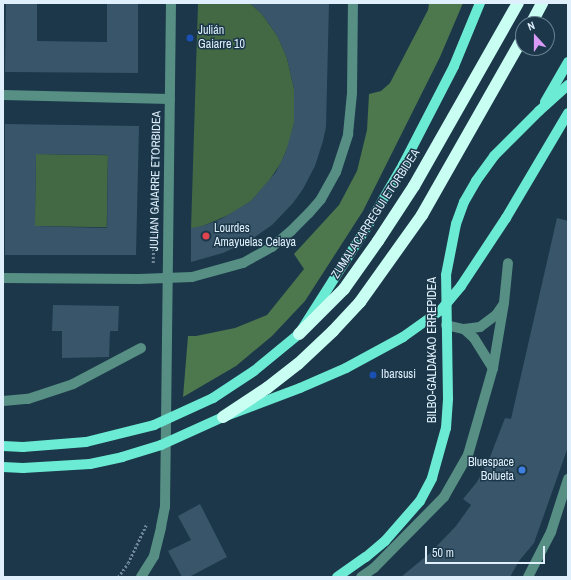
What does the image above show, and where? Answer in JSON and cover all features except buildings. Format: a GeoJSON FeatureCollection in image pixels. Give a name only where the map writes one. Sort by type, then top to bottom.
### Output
{"type":"FeatureCollection","features":[{"type":"Feature","properties":{"kind":"highway","name":"ZUMALACARREGUI ETORBIDEA"},"geometry":{"type":"LineString","coordinates":[[299,334],[344,289],[378,241],[414,186],[518,3]]}},
{"type":"Feature","properties":{"kind":"highway"},"geometry":{"type":"LineString","coordinates":[[535,16],[542,3]]}},
{"type":"Feature","properties":{"kind":"highway"},"geometry":{"type":"LineString","coordinates":[[223,417],[267,388],[298,364],[334,331],[360,302],[422,216],[515,51]]}},
{"type":"Feature","properties":{"kind":"main road"},"geometry":{"type":"LineString","coordinates":[[299,334],[370,222],[403,165],[454,66],[480,3]]}},
{"type":"Feature","properties":{"kind":"main road","name":"BILBO-GALDAKAO ERREPIDEA"},"geometry":{"type":"LineString","coordinates":[[539,111],[568,62]]}},
{"type":"Feature","properties":{"kind":"main road","name":"BILBO-GALDAKAO ERREPIDEA"},"geometry":{"type":"LineString","coordinates":[[337,577],[366,557],[385,541],[420,501],[432,478],[446,428],[448,398],[446,275],[456,224],[464,202],[476,181],[494,156],[539,111],[568,85]]}},
{"type":"Feature","properties":{"kind":"main road"},"geometry":{"type":"LineString","coordinates":[[3,467],[66,467],[90,464],[122,457],[161,445],[223,417],[300,388],[346,368],[403,337],[441,310],[461,286],[506,218],[568,113]]}},
{"type":"Feature","properties":{"kind":"main road","name":"ZUMALACARREGUI ETORBIDEA"},"geometry":{"type":"LineString","coordinates":[[3,446],[23,447],[86,442],[154,425],[213,398],[254,371],[299,334]]}},
{"type":"Feature","properties":{"kind":"street","name":"JULIAN GAIARRE ETORBIDEA"},"geometry":{"type":"LineString","coordinates":[[141,577],[154,556],[162,527],[165,507],[171,3]]}},
{"type":"Feature","properties":{"kind":"street"},"geometry":{"type":"LineString","coordinates":[[3,278],[168,279],[202,276],[255,258],[292,231],[321,199],[336,172],[348,134],[352,94],[353,3]]}},
{"type":"Feature","properties":{"kind":"street"},"geometry":{"type":"LineString","coordinates":[[3,95],[170,99]]}},
{"type":"Feature","properties":{"kind":"street"},"geometry":{"type":"LineString","coordinates":[[361,577],[374,568],[444,497],[468,455],[493,368],[504,303],[508,262]]}},
{"type":"Feature","properties":{"kind":"street"},"geometry":{"type":"LineString","coordinates":[[446,325],[464,329],[480,327],[496,315],[504,303]]}},
{"type":"Feature","properties":{"kind":"street"},"geometry":{"type":"LineString","coordinates":[[464,329],[474,338],[493,368]]}},
{"type":"Feature","properties":{"kind":"street"},"geometry":{"type":"LineString","coordinates":[[3,401],[28,399],[73,384],[141,348]]}},
{"type":"Feature","properties":{"kind":"street"},"geometry":{"type":"LineString","coordinates":[[528,577],[551,532],[568,479]]}},
{"type":"Feature","properties":{"kind":"path"},"geometry":{"type":"LineString","coordinates":[[118,577],[137,545],[150,515]]}},
{"type":"Feature","properties":{"kind":"green space"},"geometry":{"type":"Polygon","coordinates":[[[198,3],[250,3],[262,14],[278,37],[287,58],[294,89],[294,123],[289,144],[281,163],[268,182],[251,201],[233,213],[203,226],[191,229],[198,3]]]}},
{"type":"Feature","properties":{"kind":"green space"},"geometry":{"type":"Polygon","coordinates":[[[429,3],[463,3],[440,57],[363,211],[305,301],[272,336],[236,366],[183,397],[188,336],[196,336],[235,328],[267,315],[304,269],[294,254],[339,205],[357,171],[367,130],[369,94],[381,91],[390,83],[428,10],[429,3]]]}},
{"type":"Feature","properties":{"kind":"green space"},"geometry":{"type":"Polygon","coordinates":[[[36,154],[108,155],[107,227],[35,226],[36,154]]]}},
{"type":"Feature","properties":{"kind":"place","name":"Julián Gaiarre 10"},"geometry":{"type":"Point","coordinates":[190,38]}},
{"type":"Feature","properties":{"kind":"place","name":"Lourdes Amayuelas Celaya"},"geometry":{"type":"Point","coordinates":[206,236]}},
{"type":"Feature","properties":{"kind":"place","name":"Ibarsusi"},"geometry":{"type":"Point","coordinates":[373,375]}},
{"type":"Feature","properties":{"kind":"place","name":"Bluespace Bolueta"},"geometry":{"type":"Point","coordinates":[522,470]}}]}
